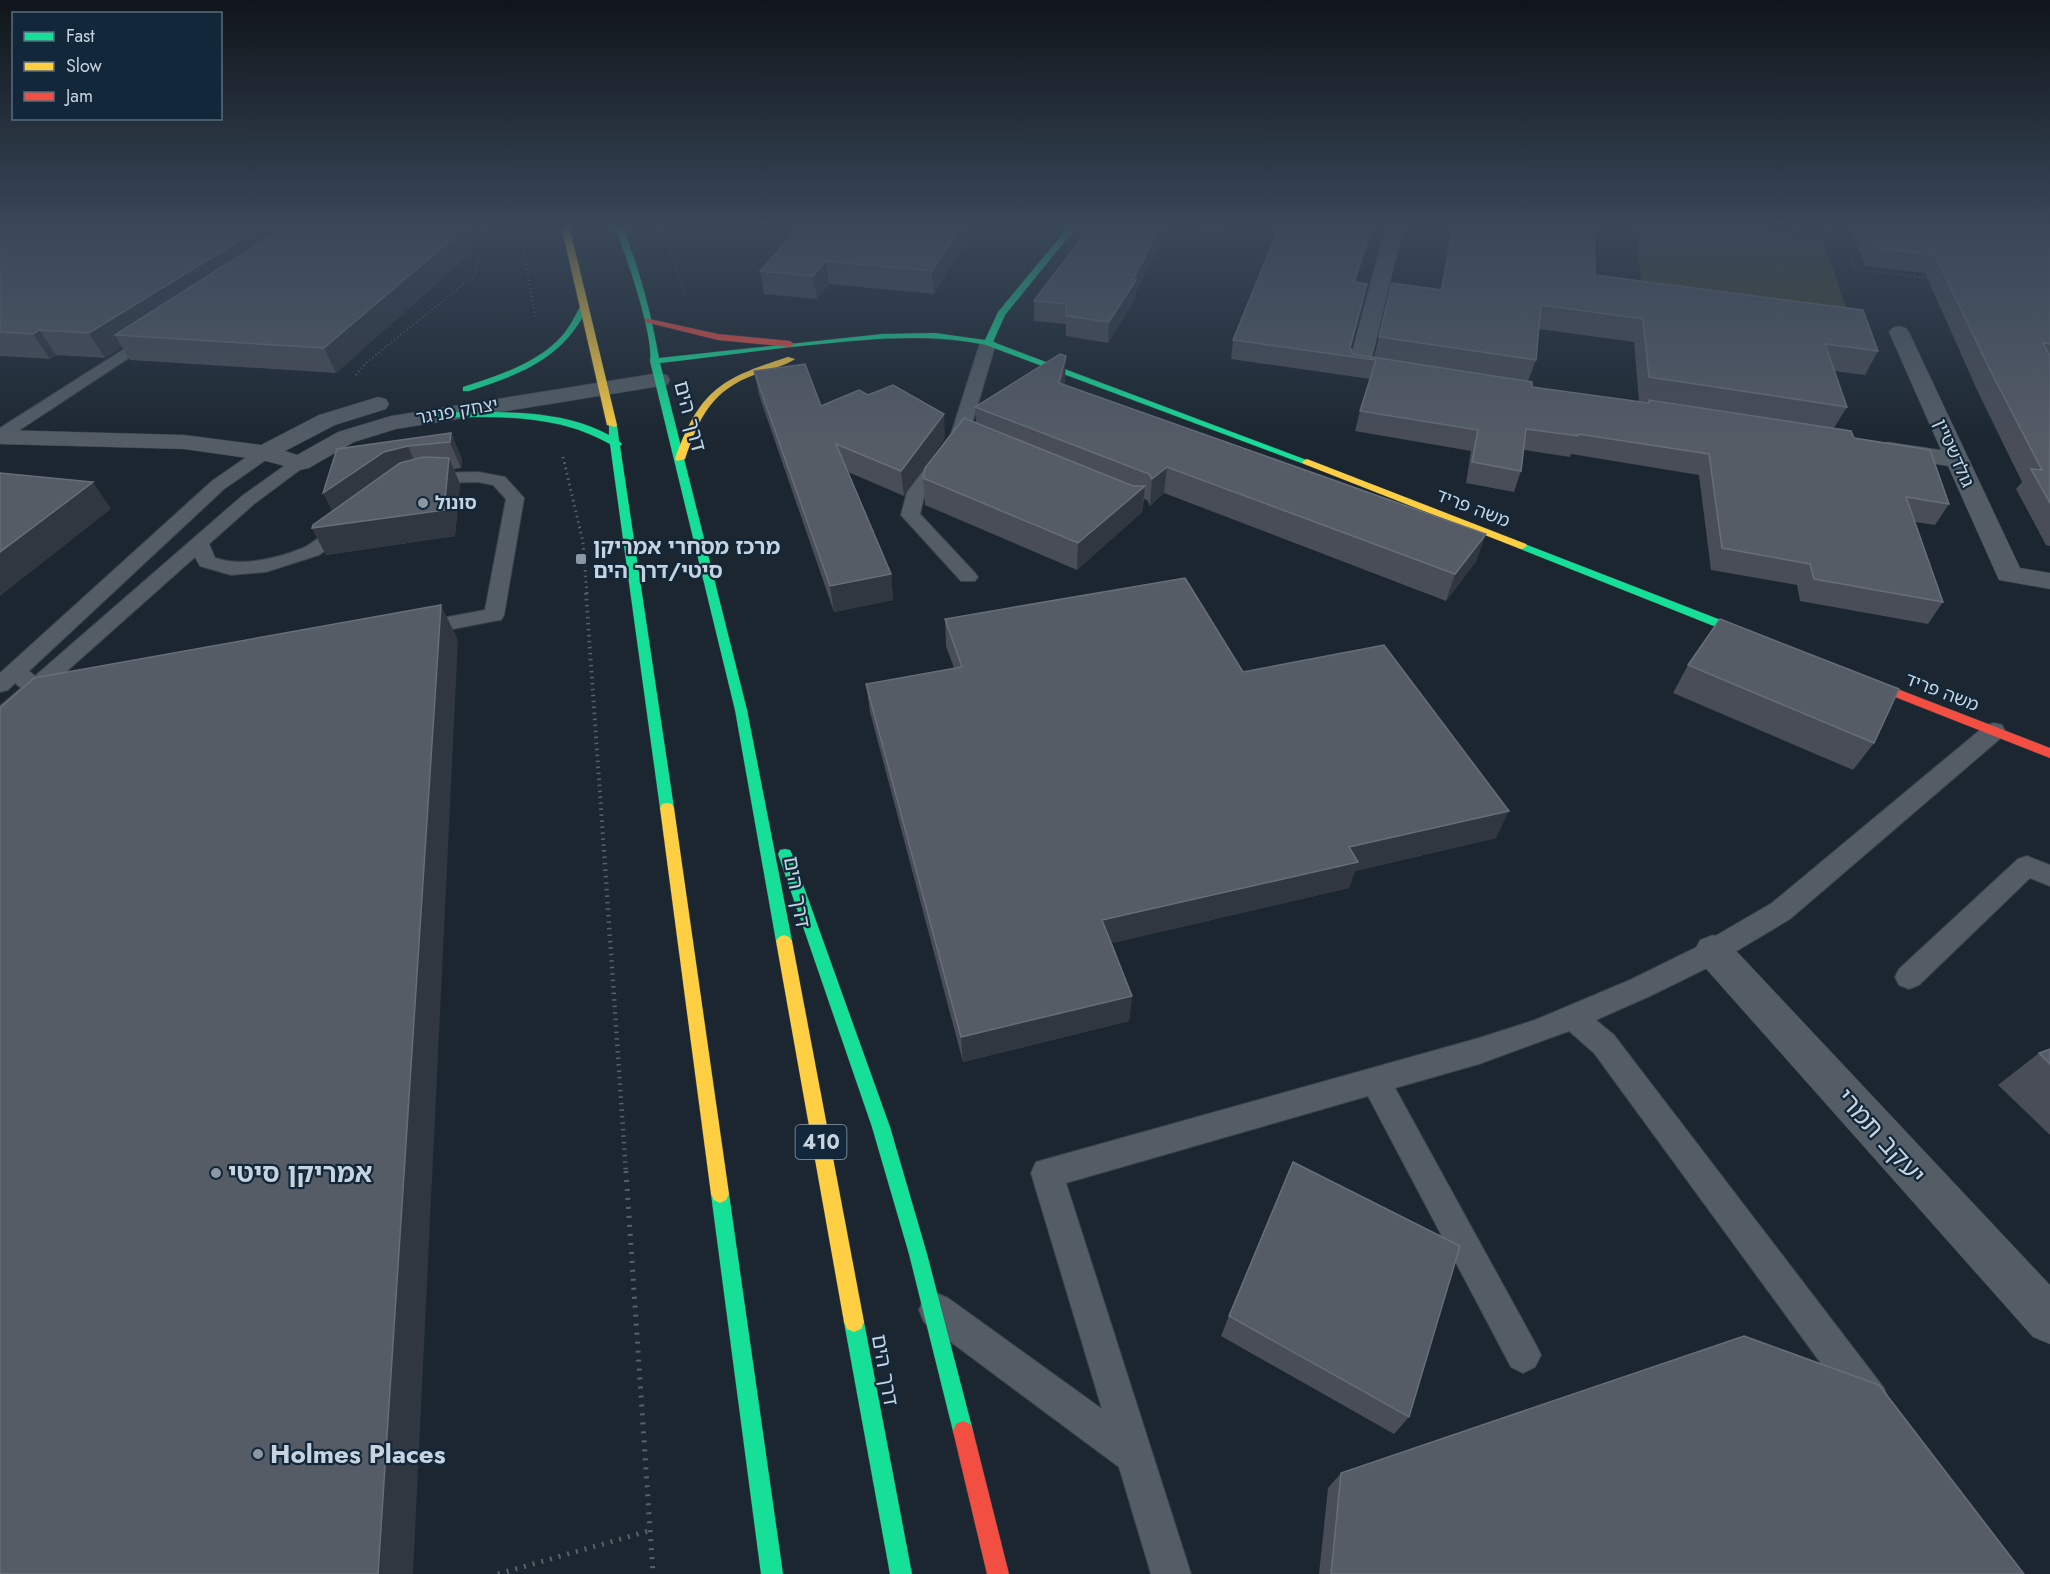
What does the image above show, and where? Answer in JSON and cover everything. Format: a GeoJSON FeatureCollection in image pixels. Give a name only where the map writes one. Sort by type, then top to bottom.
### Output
{"type":"FeatureCollection","features":[{"type":"Feature","properties":{"kind":"main road"},"geometry":{"type":"LineString","coordinates":[[582,298],[617,444],[772,1574]]}},
{"type":"Feature","properties":{"kind":"main road","name":"דרך הים"},"geometry":{"type":"LineString","coordinates":[[642,298],[741,710],[902,1574]]}},
{"type":"Feature","properties":{"kind":"main road"},"geometry":{"type":"LineString","coordinates":[[988,343],[1001,314],[1014,298]]}},
{"type":"Feature","properties":{"kind":"main road"},"geometry":{"type":"LineString","coordinates":[[466,389],[505,375],[542,356],[568,335],[577,324],[584,307]]}},
{"type":"Feature","properties":{"kind":"main road"},"geometry":{"type":"LineString","coordinates":[[912,334],[946,331],[1001,314]]}},
{"type":"Feature","properties":{"kind":"main road"},"geometry":{"type":"LineString","coordinates":[[648,320],[675,329],[729,340],[790,344]]}},
{"type":"Feature","properties":{"kind":"main road","name":"משה פריד"},"geometry":{"type":"LineString","coordinates":[[660,373],[790,344],[912,334],[947,336],[988,343],[1317,466],[1766,642]]}},
{"type":"Feature","properties":{"kind":"main road","name":"משה פריד"},"geometry":{"type":"LineString","coordinates":[[728,369],[791,359],[873,339]]}},
{"type":"Feature","properties":{"kind":"main road"},"geometry":{"type":"LineString","coordinates":[[680,459],[694,420],[703,404],[742,377],[791,359]]}},
{"type":"Feature","properties":{"kind":"main road"},"geometry":{"type":"LineString","coordinates":[[430,415],[517,416],[556,420],[594,429],[605,434],[617,444]]}},
{"type":"Feature","properties":{"kind":"main road","name":"משה פריד"},"geometry":{"type":"LineString","coordinates":[[1842,672],[2050,753]]}},
{"type":"Feature","properties":{"kind":"main road"},"geometry":{"type":"LineString","coordinates":[[741,710],[780,839],[861,1064],[934,1308],[998,1574]]}},
{"type":"Feature","properties":{"kind":"main road"},"geometry":{"type":"LineString","coordinates":[[744,1377],[750,1516]]}},
{"type":"Feature","properties":{"kind":"street"},"geometry":{"type":"LineString","coordinates":[[1377,298],[1359,368],[1406,375]]}},
{"type":"Feature","properties":{"kind":"street","name":"גולדשטיין"},"geometry":{"type":"LineString","coordinates":[[1899,332],[2009,574],[2050,581]]}},
{"type":"Feature","properties":{"kind":"street","name":"יצחק פניגר"},"geometry":{"type":"LineString","coordinates":[[264,453],[310,428],[346,413],[378,404],[466,389],[660,373]]}},
{"type":"Feature","properties":{"kind":"street","name":"יצחק פניגר"},"geometry":{"type":"LineString","coordinates":[[300,463],[328,446],[364,430],[601,378]]}},
{"type":"Feature","properties":{"kind":"street"},"geometry":{"type":"LineString","coordinates":[[0,436],[184,442],[264,453],[300,463]]}},
{"type":"Feature","properties":{"kind":"street"},"geometry":{"type":"LineString","coordinates":[[1864,445],[1958,460]]}},
{"type":"Feature","properties":{"kind":"street","name":"יעקב תמרי"},"geometry":{"type":"LineString","coordinates":[[1713,951],[2050,1320]]}},
{"type":"Feature","properties":{"kind":"lane"},"geometry":{"type":"LineString","coordinates":[[0,436],[168,327]]}},
{"type":"Feature","properties":{"kind":"lane"},"geometry":{"type":"LineString","coordinates":[[968,577],[910,515],[916,492],[960,434],[988,343]]}},
{"type":"Feature","properties":{"kind":"lane"},"geometry":{"type":"LineString","coordinates":[[960,434],[981,442]]}},
{"type":"Feature","properties":{"kind":"lane"},"geometry":{"type":"LineString","coordinates":[[0,685],[218,485],[264,453]]}},
{"type":"Feature","properties":{"kind":"lane"},"geometry":{"type":"LineString","coordinates":[[0,719],[248,500],[300,463]]}},
{"type":"Feature","properties":{"kind":"lane"},"geometry":{"type":"LineString","coordinates":[[402,632],[494,615],[515,498],[499,481],[478,477],[434,476],[405,483]]}},
{"type":"Feature","properties":{"kind":"lane"},"geometry":{"type":"LineString","coordinates":[[199,543],[207,562],[231,570],[266,566],[312,551],[331,539],[363,512]]}},
{"type":"Feature","properties":{"kind":"lane"},"geometry":{"type":"LineString","coordinates":[[17,669],[19,677],[38,686],[82,687]]}},
{"type":"Feature","properties":{"kind":"lane"},"geometry":{"type":"LineString","coordinates":[[1171,1574],[1047,1173],[1376,1082],[1509,1042],[1640,988],[1713,951],[1781,910],[1994,731]]}},
{"type":"Feature","properties":{"kind":"lane"},"geometry":{"type":"LineString","coordinates":[[1909,977],[2027,866],[2050,876]]}},
{"type":"Feature","properties":{"kind":"lane"},"geometry":{"type":"LineString","coordinates":[[1573,1017],[1604,1044],[1888,1423]]}},
{"type":"Feature","properties":{"kind":"lane"},"geometry":{"type":"LineString","coordinates":[[1376,1082],[1523,1355]]}},
{"type":"Feature","properties":{"kind":"lane"},"geometry":{"type":"LineString","coordinates":[[934,1308],[1135,1456]]}},
{"type":"Feature","properties":{"kind":"path"},"geometry":{"type":"LineString","coordinates":[[310,428],[366,363],[446,298]]}},
{"type":"Feature","properties":{"kind":"path"},"geometry":{"type":"LineString","coordinates":[[533,298],[542,356]]}},
{"type":"Feature","properties":{"kind":"path"},"geometry":{"type":"LineString","coordinates":[[556,420],[555,425],[583,542],[652,1530],[653,1574]]}},
{"type":"Feature","properties":{"kind":"path"},"geometry":{"type":"LineString","coordinates":[[498,1574],[652,1530]]}},
{"type":"Feature","properties":{"kind":"green space"},"geometry":{"type":"Polygon","coordinates":[[[1759,298],[1843,298],[1847,310],[1759,298]]]}},
{"type":"Feature","properties":{"kind":"building"},"geometry":{"type":"Polygon","coordinates":[[[0,298],[145,298],[89,333],[39,330],[33,334],[0,332],[0,298]]]}},
{"type":"Feature","properties":{"kind":"building"},"geometry":{"type":"Polygon","coordinates":[[[172,298],[382,298],[324,348],[115,335],[172,298]]]}},
{"type":"Feature","properties":{"kind":"building"},"geometry":{"type":"Polygon","coordinates":[[[1036,298],[1124,298],[1109,322],[1066,316],[1066,304],[1034,301],[1036,298]]]}},
{"type":"Feature","properties":{"kind":"building"},"geometry":{"type":"Polygon","coordinates":[[[1250,298],[1363,298],[1350,347],[1353,354],[1532,382],[1532,387],[1649,403],[1649,400],[1851,431],[1854,438],[1930,450],[1949,504],[1906,497],[1943,602],[1814,579],[1810,564],[1722,548],[1709,454],[1578,434],[1578,436],[1526,429],[1521,471],[1472,462],[1478,430],[1360,411],[1376,360],[1233,340],[1250,298]]]}},
{"type":"Feature","properties":{"kind":"building"},"geometry":{"type":"Polygon","coordinates":[[[1388,298],[1775,298],[1863,310],[1878,351],[1825,344],[1847,407],[1649,377],[1643,319],[1541,305],[1536,360],[1379,337],[1388,298]]]}},
{"type":"Feature","properties":{"kind":"building"},"geometry":{"type":"Polygon","coordinates":[[[1956,298],[2050,298],[2050,344],[2043,343],[2050,356],[2050,503],[2031,469],[2042,470],[1956,298]]]}},
{"type":"Feature","properties":{"kind":"building"},"geometry":{"type":"Polygon","coordinates":[[[1060,354],[1066,356],[1059,383],[1486,534],[1455,574],[1167,467],[1152,479],[1149,474],[975,407],[1060,354]]]}},
{"type":"Feature","properties":{"kind":"building"},"geometry":{"type":"Polygon","coordinates":[[[805,364],[821,406],[859,390],[868,395],[893,385],[944,414],[901,471],[836,444],[891,574],[830,586],[754,371],[805,364]]]}},
{"type":"Feature","properties":{"kind":"building"},"geometry":{"type":"Polygon","coordinates":[[[964,418],[1133,486],[1145,486],[1078,543],[923,478],[925,468],[964,418]]]}},
{"type":"Feature","properties":{"kind":"building"},"geometry":{"type":"Polygon","coordinates":[[[451,433],[450,442],[408,446],[384,452],[323,493],[337,449],[451,433]]]}},
{"type":"Feature","properties":{"kind":"building"},"geometry":{"type":"Polygon","coordinates":[[[423,457],[449,458],[444,510],[312,528],[313,525],[400,463],[423,457]]]}},
{"type":"Feature","properties":{"kind":"building"},"geometry":{"type":"Polygon","coordinates":[[[0,473],[93,482],[0,552],[0,473]]]}},
{"type":"Feature","properties":{"kind":"building"},"geometry":{"type":"Polygon","coordinates":[[[1185,578],[1243,672],[1384,645],[1509,811],[1349,847],[1358,862],[1102,920],[1132,996],[961,1037],[866,684],[962,667],[945,619],[1185,578]]]}},
{"type":"Feature","properties":{"kind":"building","name":"אמריקן סיטי"},"geometry":{"type":"Polygon","coordinates":[[[441,605],[378,1574],[0,1574],[0,708],[34,678],[441,605]]]}},
{"type":"Feature","properties":{"kind":"building"},"geometry":{"type":"Polygon","coordinates":[[[1720,619],[1899,689],[1874,743],[1688,665],[1720,619]]]}},
{"type":"Feature","properties":{"kind":"building"},"geometry":{"type":"Polygon","coordinates":[[[2050,1049],[2050,1064],[2039,1053],[2050,1049]]]}},
{"type":"Feature","properties":{"kind":"building"},"geometry":{"type":"Polygon","coordinates":[[[1293,1162],[1460,1246],[1409,1417],[1229,1316],[1293,1162]]]}},
{"type":"Feature","properties":{"kind":"building"},"geometry":{"type":"Polygon","coordinates":[[[1744,1336],[1879,1385],[2024,1574],[1331,1574],[1341,1473],[1744,1336]]]}},
{"type":"Feature","properties":{"kind":"traffic: fast"},"geometry":{"type":"LineString","coordinates":[[642,298],[659,380],[741,710],[784,941]]}},
{"type":"Feature","properties":{"kind":"traffic: fast"},"geometry":{"type":"LineString","coordinates":[[988,343],[1001,314],[1014,298]]}},
{"type":"Feature","properties":{"kind":"traffic: fast"},"geometry":{"type":"LineString","coordinates":[[466,389],[519,369],[551,351],[576,324],[584,307]]}},
{"type":"Feature","properties":{"kind":"traffic: fast"},"geometry":{"type":"LineString","coordinates":[[654,361],[882,336],[935,335],[970,339],[988,343],[1307,462]]}},
{"type":"Feature","properties":{"kind":"traffic: fast"},"geometry":{"type":"LineString","coordinates":[[430,415],[503,414],[551,419],[596,432],[617,444]]}},
{"type":"Feature","properties":{"kind":"traffic: fast"},"geometry":{"type":"LineString","coordinates":[[612,425],[667,808]]}},
{"type":"Feature","properties":{"kind":"traffic: fast"},"geometry":{"type":"LineString","coordinates":[[1522,546],[1758,639]]}},
{"type":"Feature","properties":{"kind":"traffic: fast"},"geometry":{"type":"LineString","coordinates":[[785,854],[881,1127],[918,1254],[963,1431]]}},
{"type":"Feature","properties":{"kind":"traffic: fast"},"geometry":{"type":"LineString","coordinates":[[720,1194],[772,1574]]}},
{"type":"Feature","properties":{"kind":"traffic: fast"},"geometry":{"type":"LineString","coordinates":[[854,1322],[901,1574]]}},
{"type":"Feature","properties":{"kind":"traffic: slow"},"geometry":{"type":"LineString","coordinates":[[582,298],[612,425]]}},
{"type":"Feature","properties":{"kind":"traffic: slow"},"geometry":{"type":"LineString","coordinates":[[680,459],[697,417],[718,391],[748,374],[791,359]]}},
{"type":"Feature","properties":{"kind":"traffic: slow"},"geometry":{"type":"LineString","coordinates":[[1307,462],[1522,546]]}},
{"type":"Feature","properties":{"kind":"traffic: slow"},"geometry":{"type":"LineString","coordinates":[[667,808],[720,1194]]}},
{"type":"Feature","properties":{"kind":"traffic: slow"},"geometry":{"type":"LineString","coordinates":[[784,941],[854,1322]]}},
{"type":"Feature","properties":{"kind":"traffic: jam"},"geometry":{"type":"LineString","coordinates":[[648,320],[718,337],[790,344]]}},
{"type":"Feature","properties":{"kind":"traffic: jam"},"geometry":{"type":"LineString","coordinates":[[1856,677],[2050,753]]}},
{"type":"Feature","properties":{"kind":"traffic: jam"},"geometry":{"type":"LineString","coordinates":[[963,1431],[998,1574]]}},
{"type":"Feature","properties":{"kind":"place","name":"סונול"},"geometry":{"type":"Point","coordinates":[423,503]}},
{"type":"Feature","properties":{"kind":"place","name":"מרכז מסחרי אמריקן סיטי/דרך הים"},"geometry":{"type":"Point","coordinates":[581,559]}},
{"type":"Feature","properties":{"kind":"place","name":"אמריקן סיטי"},"geometry":{"type":"Point","coordinates":[216,1173]}},
{"type":"Feature","properties":{"kind":"place","name":"Holmes Places"},"geometry":{"type":"Point","coordinates":[258,1454]}}]}
